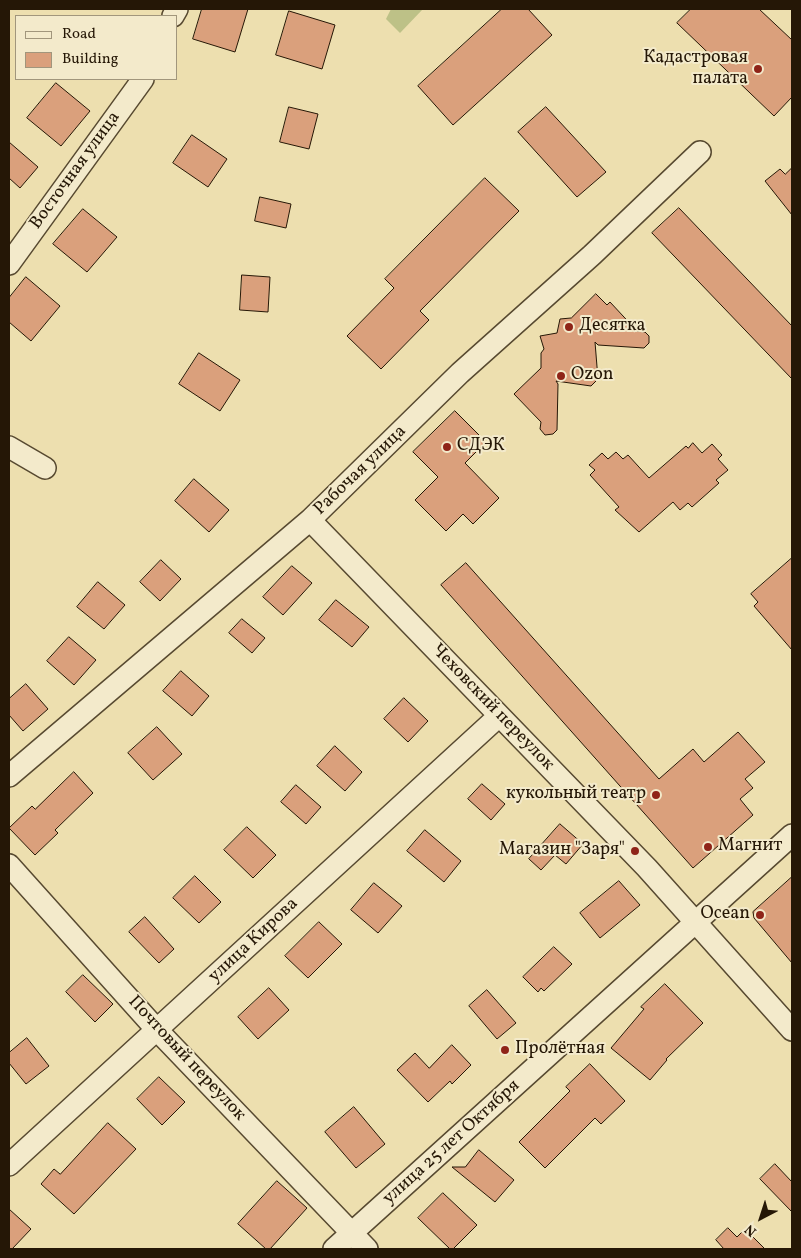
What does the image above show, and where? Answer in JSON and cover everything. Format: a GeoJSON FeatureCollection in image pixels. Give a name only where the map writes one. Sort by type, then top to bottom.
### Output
{"type":"FeatureCollection","features":[{"type":"Feature","properties":{"kind":"street","name":"Восточная улица"},"geometry":{"type":"LineString","coordinates":[[9,264],[142,80]]}},
{"type":"Feature","properties":{"kind":"street","name":"Рабочая улица"},"geometry":{"type":"LineString","coordinates":[[9,776],[310,520],[460,373],[592,255],[700,152]]}},
{"type":"Feature","properties":{"kind":"street"},"geometry":{"type":"LineString","coordinates":[[9,447],[46,468]]}},
{"type":"Feature","properties":{"kind":"street","name":"Чеховский переулок"},"geometry":{"type":"LineString","coordinates":[[310,520],[647,868],[792,1030]]}},
{"type":"Feature","properties":{"kind":"street","name":"улица Кирова"},"geometry":{"type":"LineString","coordinates":[[9,1165],[499,716]]}},
{"type":"Feature","properties":{"kind":"street","name":"улица 25 лет Октября"},"geometry":{"type":"LineString","coordinates":[[334,1249],[695,921],[792,836]]}},
{"type":"Feature","properties":{"kind":"street","name":"Почтовый переулок"},"geometry":{"type":"LineString","coordinates":[[9,865],[157,1030],[366,1249]]}},
{"type":"Feature","properties":{"kind":"green space"},"geometry":{"type":"Polygon","coordinates":[[[391,9],[423,9],[400,33],[386,19],[391,9]]]}},
{"type":"Feature","properties":{"kind":"building"},"geometry":{"type":"Polygon","coordinates":[[[202,9],[248,9],[235,52],[193,39],[202,9]]]}},
{"type":"Feature","properties":{"kind":"building"},"geometry":{"type":"Polygon","coordinates":[[[502,9],[528,9],[552,35],[453,125],[418,86],[502,9]]]}},
{"type":"Feature","properties":{"kind":"building","name":"Кадастровая палата"},"geometry":{"type":"Polygon","coordinates":[[[691,9],[759,9],[792,40],[792,97],[774,116],[677,23],[691,9]]]}},
{"type":"Feature","properties":{"kind":"building"},"geometry":{"type":"Polygon","coordinates":[[[289,11],[335,25],[322,69],[276,55],[289,11]]]}},
{"type":"Feature","properties":{"kind":"building"},"geometry":{"type":"Polygon","coordinates":[[[56,83],[90,111],[61,146],[27,118],[56,83]]]}},
{"type":"Feature","properties":{"kind":"building"},"geometry":{"type":"Polygon","coordinates":[[[289,107],[318,114],[309,149],[280,142],[289,107]]]}},
{"type":"Feature","properties":{"kind":"building"},"geometry":{"type":"Polygon","coordinates":[[[546,107],[606,172],[577,197],[518,132],[546,107]]]}},
{"type":"Feature","properties":{"kind":"building"},"geometry":{"type":"Polygon","coordinates":[[[192,135],[227,159],[208,187],[173,163],[192,135]]]}},
{"type":"Feature","properties":{"kind":"building"},"geometry":{"type":"Polygon","coordinates":[[[9,142],[38,167],[20,188],[9,178],[9,142]]]}},
{"type":"Feature","properties":{"kind":"building"},"geometry":{"type":"Polygon","coordinates":[[[792,168],[792,215],[765,181],[780,169],[785,174],[792,168]]]}},
{"type":"Feature","properties":{"kind":"building"},"geometry":{"type":"Polygon","coordinates":[[[485,178],[519,211],[420,311],[429,320],[381,369],[347,336],[394,288],[385,279],[485,178]]]}},
{"type":"Feature","properties":{"kind":"building"},"geometry":{"type":"Polygon","coordinates":[[[260,197],[291,204],[286,228],[255,221],[260,197]]]}},
{"type":"Feature","properties":{"kind":"building"},"geometry":{"type":"Polygon","coordinates":[[[679,208],[792,326],[792,379],[652,233],[679,208]]]}},
{"type":"Feature","properties":{"kind":"building"},"geometry":{"type":"Polygon","coordinates":[[[83,209],[117,237],[87,272],[53,244],[83,209]]]}},
{"type":"Feature","properties":{"kind":"building"},"geometry":{"type":"Polygon","coordinates":[[[242,275],[270,277],[268,312],[240,310],[242,275]]]}},
{"type":"Feature","properties":{"kind":"building"},"geometry":{"type":"Polygon","coordinates":[[[26,277],[60,306],[31,341],[9,322],[9,298],[26,277]]]}},
{"type":"Feature","properties":{"kind":"building"},"geometry":{"type":"Polygon","coordinates":[[[596,294],[607,305],[610,302],[637,331],[645,332],[649,336],[649,343],[644,348],[598,345],[595,342],[598,379],[591,386],[556,381],[558,384],[557,430],[553,434],[545,435],[540,429],[541,422],[514,394],[541,368],[541,353],[544,349],[540,336],[557,333],[560,319],[571,318],[596,294]]]}},
{"type":"Feature","properties":{"kind":"building"},"geometry":{"type":"Polygon","coordinates":[[[199,353],[240,380],[220,411],[179,384],[199,353]]]}},
{"type":"Feature","properties":{"kind":"building"},"geometry":{"type":"Polygon","coordinates":[[[455,411],[486,442],[465,463],[499,498],[473,524],[463,514],[446,531],[415,500],[438,477],[413,452],[455,411]]]}},
{"type":"Feature","properties":{"kind":"building"},"geometry":{"type":"Polygon","coordinates":[[[693,443],[702,453],[712,444],[722,455],[718,459],[728,470],[716,480],[719,483],[692,507],[688,503],[680,510],[673,502],[639,532],[615,510],[619,507],[590,475],[595,470],[589,465],[602,453],[608,459],[616,452],[623,459],[628,455],[649,478],[686,446],[688,448],[693,443]]]}},
{"type":"Feature","properties":{"kind":"building"},"geometry":{"type":"Polygon","coordinates":[[[194,479],[229,510],[209,532],[175,501],[194,479]]]}},
{"type":"Feature","properties":{"kind":"building"},"geometry":{"type":"Polygon","coordinates":[[[792,558],[792,650],[754,606],[758,602],[751,594],[792,558]]]}},
{"type":"Feature","properties":{"kind":"building"},"geometry":{"type":"Polygon","coordinates":[[[161,560],[181,579],[160,601],[140,582],[161,560]]]}},
{"type":"Feature","properties":{"kind":"building"},"geometry":{"type":"Polygon","coordinates":[[[466,563],[659,779],[693,749],[704,762],[738,732],[765,762],[745,779],[753,788],[740,799],[753,815],[693,868],[441,585],[466,563]]]}},
{"type":"Feature","properties":{"kind":"building"},"geometry":{"type":"Polygon","coordinates":[[[292,566],[312,583],[283,615],[263,597],[292,566]]]}},
{"type":"Feature","properties":{"kind":"building"},"geometry":{"type":"Polygon","coordinates":[[[98,582],[125,605],[104,629],[77,607],[98,582]]]}},
{"type":"Feature","properties":{"kind":"building"},"geometry":{"type":"Polygon","coordinates":[[[336,600],[369,627],[352,647],[319,620],[336,600]]]}},
{"type":"Feature","properties":{"kind":"building"},"geometry":{"type":"Polygon","coordinates":[[[242,619],[265,638],[252,653],[229,633],[242,619]]]}},
{"type":"Feature","properties":{"kind":"building"},"geometry":{"type":"Polygon","coordinates":[[[69,637],[96,660],[74,685],[47,661],[69,637]]]}},
{"type":"Feature","properties":{"kind":"building"},"geometry":{"type":"Polygon","coordinates":[[[181,671],[209,696],[192,716],[163,691],[181,671]]]}},
{"type":"Feature","properties":{"kind":"building"},"geometry":{"type":"Polygon","coordinates":[[[26,684],[48,709],[23,731],[9,715],[9,699],[26,684]]]}},
{"type":"Feature","properties":{"kind":"building"},"geometry":{"type":"Polygon","coordinates":[[[404,698],[428,721],[408,742],[384,719],[404,698]]]}},
{"type":"Feature","properties":{"kind":"building"},"geometry":{"type":"Polygon","coordinates":[[[157,727],[182,754],[153,780],[128,753],[157,727]]]}},
{"type":"Feature","properties":{"kind":"building"},"geometry":{"type":"Polygon","coordinates":[[[335,746],[362,772],[345,791],[317,766],[335,746]]]}},
{"type":"Feature","properties":{"kind":"building"},"geometry":{"type":"Polygon","coordinates":[[[74,772],[93,793],[55,830],[58,833],[35,855],[9,828],[32,806],[35,809],[74,772]]]}},
{"type":"Feature","properties":{"kind":"building"},"geometry":{"type":"Polygon","coordinates":[[[482,784],[505,804],[491,820],[468,799],[482,784]]]}},
{"type":"Feature","properties":{"kind":"building"},"geometry":{"type":"Polygon","coordinates":[[[296,785],[321,807],[306,824],[281,802],[296,785]]]}},
{"type":"Feature","properties":{"kind":"building"},"geometry":{"type":"Polygon","coordinates":[[[560,824],[583,844],[566,864],[555,855],[541,870],[529,859],[560,824]]]}},
{"type":"Feature","properties":{"kind":"building"},"geometry":{"type":"Polygon","coordinates":[[[247,827],[276,855],[253,878],[224,850],[247,827]]]}},
{"type":"Feature","properties":{"kind":"building"},"geometry":{"type":"Polygon","coordinates":[[[425,830],[461,861],[444,882],[407,851],[425,830]]]}},
{"type":"Feature","properties":{"kind":"building"},"geometry":{"type":"Polygon","coordinates":[[[195,876],[221,902],[199,923],[173,898],[195,876]]]}},
{"type":"Feature","properties":{"kind":"building"},"geometry":{"type":"Polygon","coordinates":[[[792,877],[792,963],[754,918],[753,912],[792,877]]]}},
{"type":"Feature","properties":{"kind":"building"},"geometry":{"type":"Polygon","coordinates":[[[619,881],[640,905],[600,938],[580,913],[619,881]]]}},
{"type":"Feature","properties":{"kind":"building"},"geometry":{"type":"Polygon","coordinates":[[[374,883],[402,906],[378,933],[351,910],[374,883]]]}},
{"type":"Feature","properties":{"kind":"building"},"geometry":{"type":"Polygon","coordinates":[[[145,917],[174,949],[159,963],[129,932],[145,917]]]}},
{"type":"Feature","properties":{"kind":"building"},"geometry":{"type":"Polygon","coordinates":[[[319,922],[342,944],[308,978],[285,956],[319,922]]]}},
{"type":"Feature","properties":{"kind":"building"},"geometry":{"type":"Polygon","coordinates":[[[554,947],[572,964],[544,991],[541,988],[538,992],[523,977],[554,947]]]}},
{"type":"Feature","properties":{"kind":"building"},"geometry":{"type":"Polygon","coordinates":[[[83,975],[113,1004],[95,1022],[66,992],[83,975]]]}},
{"type":"Feature","properties":{"kind":"building"},"geometry":{"type":"Polygon","coordinates":[[[665,984],[703,1023],[666,1059],[650,1080],[611,1048],[644,1009],[641,1007],[665,984]]]}},
{"type":"Feature","properties":{"kind":"building"},"geometry":{"type":"Polygon","coordinates":[[[269,988],[289,1010],[258,1039],[238,1017],[269,988]]]}},
{"type":"Feature","properties":{"kind":"building"},"geometry":{"type":"Polygon","coordinates":[[[487,990],[516,1023],[497,1039],[469,1006],[487,990]]]}},
{"type":"Feature","properties":{"kind":"building"},"geometry":{"type":"Polygon","coordinates":[[[27,1038],[49,1066],[26,1084],[9,1063],[9,1053],[27,1038]]]}},
{"type":"Feature","properties":{"kind":"building"},"geometry":{"type":"Polygon","coordinates":[[[452,1045],[471,1065],[452,1084],[450,1081],[428,1102],[397,1070],[415,1053],[429,1068],[452,1045]]]}},
{"type":"Feature","properties":{"kind":"building"},"geometry":{"type":"Polygon","coordinates":[[[590,1064],[625,1101],[601,1124],[595,1118],[545,1168],[519,1142],[570,1091],[566,1087],[590,1064]]]}},
{"type":"Feature","properties":{"kind":"building"},"geometry":{"type":"Polygon","coordinates":[[[159,1077],[185,1102],[162,1125],[137,1099],[159,1077]]]}},
{"type":"Feature","properties":{"kind":"building"},"geometry":{"type":"Polygon","coordinates":[[[354,1107],[385,1144],[356,1168],[325,1132],[354,1107]]]}},
{"type":"Feature","properties":{"kind":"building"},"geometry":{"type":"Polygon","coordinates":[[[108,1123],[136,1149],[74,1214],[41,1184],[54,1169],[60,1174],[108,1123]]]}},
{"type":"Feature","properties":{"kind":"building"},"geometry":{"type":"Polygon","coordinates":[[[479,1150],[514,1180],[495,1202],[452,1167],[465,1167],[479,1150]]]}},
{"type":"Feature","properties":{"kind":"building"},"geometry":{"type":"Polygon","coordinates":[[[775,1164],[792,1182],[792,1212],[760,1179],[775,1164]]]}},
{"type":"Feature","properties":{"kind":"building"},"geometry":{"type":"Polygon","coordinates":[[[277,1181],[307,1208],[270,1249],[266,1249],[238,1224],[277,1181]]]}},
{"type":"Feature","properties":{"kind":"building"},"geometry":{"type":"Polygon","coordinates":[[[443,1193],[477,1225],[453,1249],[450,1249],[418,1218],[443,1193]]]}},
{"type":"Feature","properties":{"kind":"building"},"geometry":{"type":"Polygon","coordinates":[[[9,1209],[31,1229],[12,1249],[9,1249],[9,1209]]]}},
{"type":"Feature","properties":{"kind":"building"},"geometry":{"type":"Polygon","coordinates":[[[728,1228],[737,1237],[745,1229],[765,1249],[724,1249],[716,1240],[728,1228]]]}},
{"type":"Feature","properties":{"kind":"place","name":"Кадастровая палата"},"geometry":{"type":"Point","coordinates":[758,69]}},
{"type":"Feature","properties":{"kind":"place","name":"Десятка"},"geometry":{"type":"Point","coordinates":[569,327]}},
{"type":"Feature","properties":{"kind":"place","name":"Ozon"},"geometry":{"type":"Point","coordinates":[561,376]}},
{"type":"Feature","properties":{"kind":"place","name":"СДЭК"},"geometry":{"type":"Point","coordinates":[447,447]}},
{"type":"Feature","properties":{"kind":"place","name":"кукольный театр"},"geometry":{"type":"Point","coordinates":[656,795]}},
{"type":"Feature","properties":{"kind":"place","name":"Магнит"},"geometry":{"type":"Point","coordinates":[708,847]}},
{"type":"Feature","properties":{"kind":"place","name":"Магазин \"Заря\""},"geometry":{"type":"Point","coordinates":[635,851]}},
{"type":"Feature","properties":{"kind":"place","name":"Ocean"},"geometry":{"type":"Point","coordinates":[760,915]}},
{"type":"Feature","properties":{"kind":"place","name":"Пролётная"},"geometry":{"type":"Point","coordinates":[505,1050]}}]}
